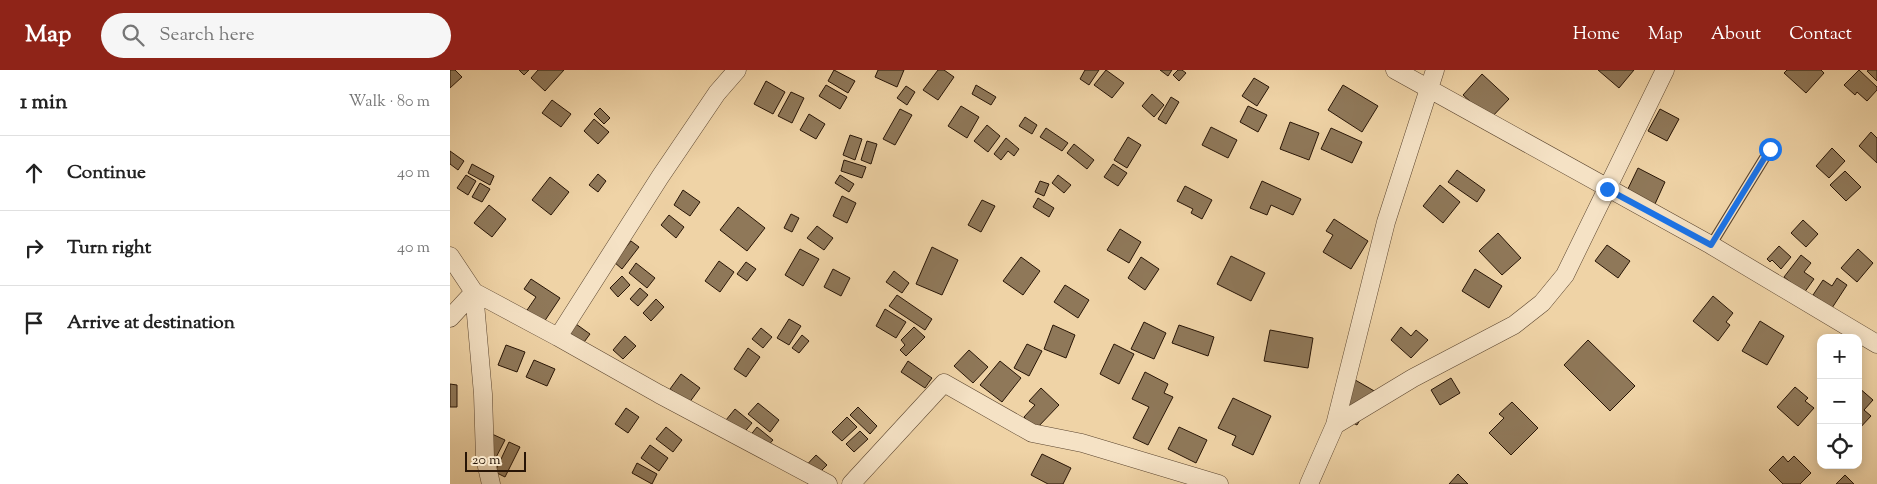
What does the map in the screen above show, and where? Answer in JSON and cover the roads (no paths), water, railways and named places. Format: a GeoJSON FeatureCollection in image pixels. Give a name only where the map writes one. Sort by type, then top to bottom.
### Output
{"type":"FeatureCollection","features":[{"type":"Feature","properties":{"kind":"street"},"geometry":{"type":"LineString","coordinates":[[558,337],[660,177],[717,93],[737,70]]}},
{"type":"Feature","properties":{"kind":"street"},"geometry":{"type":"LineString","coordinates":[[1395,70],[1711,245],[1877,344]]}},
{"type":"Feature","properties":{"kind":"street"},"geometry":{"type":"LineString","coordinates":[[1309,484],[1335,425],[1386,222],[1435,70]]}},
{"type":"Feature","properties":{"kind":"street"},"geometry":{"type":"LineString","coordinates":[[1335,425],[1413,378],[1514,325],[1542,303],[1565,275],[1666,70]]}},
{"type":"Feature","properties":{"kind":"street"},"geometry":{"type":"LineString","coordinates":[[450,256],[474,292],[828,484]]}},
{"type":"Feature","properties":{"kind":"street"},"geometry":{"type":"LineString","coordinates":[[450,318],[474,292]]}},
{"type":"Feature","properties":{"kind":"street"},"geometry":{"type":"LineString","coordinates":[[474,292],[483,394],[485,458],[491,484]]}},
{"type":"Feature","properties":{"kind":"street"},"geometry":{"type":"LineString","coordinates":[[851,484],[944,383],[1032,433],[1082,443],[1219,484]]}},
{"type":"Feature","properties":{"kind":"lane"},"geometry":{"type":"LineString","coordinates":[[1711,245],[1770,149]]}}]}
